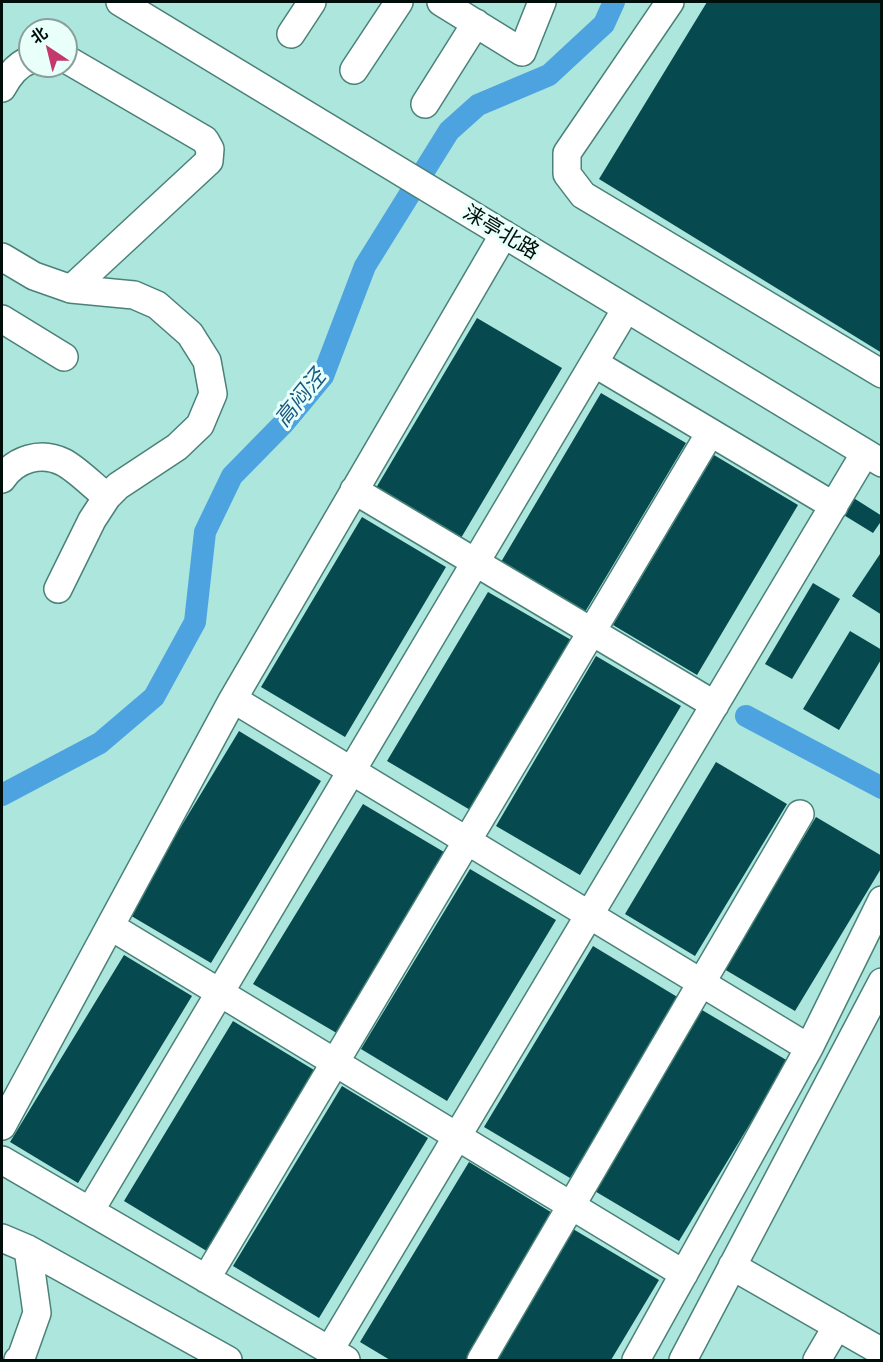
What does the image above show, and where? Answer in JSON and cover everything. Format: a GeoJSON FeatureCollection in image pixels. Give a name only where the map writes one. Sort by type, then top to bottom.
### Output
{"type":"FeatureCollection","features":[{"type":"Feature","properties":{"kind":"street","name":"涞亭北路"},"geometry":{"type":"LineString","coordinates":[[120,2],[873,458]]}},
{"type":"Feature","properties":{"kind":"street"},"geometry":{"type":"LineString","coordinates":[[291,34],[312,2]]}},
{"type":"Feature","properties":{"kind":"street"},"geometry":{"type":"LineString","coordinates":[[354,70],[399,2]]}},
{"type":"Feature","properties":{"kind":"street"},"geometry":{"type":"LineString","coordinates":[[449,4],[522,52],[542,2]]}},
{"type":"Feature","properties":{"kind":"street"},"geometry":{"type":"LineString","coordinates":[[670,2],[567,153],[567,174],[583,195],[882,374]]}},
{"type":"Feature","properties":{"kind":"street"},"geometry":{"type":"LineString","coordinates":[[425,104],[476,23]]}},
{"type":"Feature","properties":{"kind":"street"},"geometry":{"type":"LineString","coordinates":[[71,289],[209,161],[210,149],[205,140],[78,66]]}},
{"type":"Feature","properties":{"kind":"street"},"geometry":{"type":"LineString","coordinates":[[2,88],[7,78],[18,68]]}},
{"type":"Feature","properties":{"kind":"street"},"geometry":{"type":"LineString","coordinates":[[2,1126],[233,699],[504,234]]}},
{"type":"Feature","properties":{"kind":"street"},"geometry":{"type":"LineString","coordinates":[[2,256],[34,276],[71,289],[134,295],[157,305],[190,334],[207,361],[213,394],[200,425],[177,447],[118,486],[107,497],[92,520],[58,589]]}},
{"type":"Feature","properties":{"kind":"street"},"geometry":{"type":"LineString","coordinates":[[90,1211],[626,309]]}},
{"type":"Feature","properties":{"kind":"street"},"geometry":{"type":"LineString","coordinates":[[2,319],[64,357]]}},
{"type":"Feature","properties":{"kind":"street"},"geometry":{"type":"LineString","coordinates":[[594,363],[834,506]]}},
{"type":"Feature","properties":{"kind":"street"},"geometry":{"type":"LineString","coordinates":[[206,1279],[710,433]]}},
{"type":"Feature","properties":{"kind":"street"},"geometry":{"type":"LineString","coordinates":[[2,479],[6,472],[23,460],[42,455],[63,462],[107,497]]}},
{"type":"Feature","properties":{"kind":"street"},"geometry":{"type":"LineString","coordinates":[[2,1160],[338,1356],[457,1137],[589,915],[834,506],[873,458]]}},
{"type":"Feature","properties":{"kind":"street"},"geometry":{"type":"LineString","coordinates":[[354,490],[715,705]]}},
{"type":"Feature","properties":{"kind":"street"},"geometry":{"type":"LineString","coordinates":[[233,699],[809,1048]]}},
{"type":"Feature","properties":{"kind":"street"},"geometry":{"type":"LineString","coordinates":[[481,1360],[800,814]]}},
{"type":"Feature","properties":{"kind":"street"},"geometry":{"type":"LineString","coordinates":[[636,1360],[809,1048],[882,900]]}},
{"type":"Feature","properties":{"kind":"street"},"geometry":{"type":"LineString","coordinates":[[110,927],[684,1274]]}},
{"type":"Feature","properties":{"kind":"street"},"geometry":{"type":"LineString","coordinates":[[682,1360],[882,982]]}},
{"type":"Feature","properties":{"kind":"street"},"geometry":{"type":"LineString","coordinates":[[2,1238],[28,1249],[223,1359]]}},
{"type":"Feature","properties":{"kind":"street"},"geometry":{"type":"LineString","coordinates":[[21,1360],[37,1313],[28,1249]]}},
{"type":"Feature","properties":{"kind":"street"},"geometry":{"type":"LineString","coordinates":[[732,1266],[882,1352]]}},
{"type":"Feature","properties":{"kind":"street"},"geometry":{"type":"LineString","coordinates":[[817,1360],[837,1326]]}},
{"type":"Feature","properties":{"kind":"building"},"geometry":{"type":"Polygon","coordinates":[[[707,2],[882,2],[882,353],[599,179],[707,2]]]}},
{"type":"Feature","properties":{"kind":"building"},"geometry":{"type":"Polygon","coordinates":[[[477,318],[562,368],[461,538],[376,488],[477,318]]]}},
{"type":"Feature","properties":{"kind":"building"},"geometry":{"type":"Polygon","coordinates":[[[601,393],[686,443],[585,612],[501,562],[601,393]]]}},
{"type":"Feature","properties":{"kind":"building"},"geometry":{"type":"Polygon","coordinates":[[[714,455],[798,505],[697,675],[613,625],[714,455]]]}},
{"type":"Feature","properties":{"kind":"building"},"geometry":{"type":"Polygon","coordinates":[[[852,497],[882,516],[882,520],[873,533],[842,514],[852,497]]]}},
{"type":"Feature","properties":{"kind":"building"},"geometry":{"type":"Polygon","coordinates":[[[362,517],[446,567],[345,737],[261,687],[362,517]]]}},
{"type":"Feature","properties":{"kind":"building"},"geometry":{"type":"Polygon","coordinates":[[[882,551],[882,615],[852,596],[882,551]]]}},
{"type":"Feature","properties":{"kind":"building"},"geometry":{"type":"Polygon","coordinates":[[[813,583],[840,599],[792,679],[765,664],[813,583]]]}},
{"type":"Feature","properties":{"kind":"building"},"geometry":{"type":"Polygon","coordinates":[[[488,592],[573,641],[472,811],[387,761],[488,592]]]}},
{"type":"Feature","properties":{"kind":"building"},"geometry":{"type":"Polygon","coordinates":[[[850,631],[882,650],[882,658],[839,730],[803,709],[850,631]]]}},
{"type":"Feature","properties":{"kind":"building"},"geometry":{"type":"Polygon","coordinates":[[[596,656],[681,706],[580,875],[496,826],[596,656]]]}},
{"type":"Feature","properties":{"kind":"building"},"geometry":{"type":"Polygon","coordinates":[[[239,731],[321,781],[211,963],[128,914],[239,731]]]}},
{"type":"Feature","properties":{"kind":"building"},"geometry":{"type":"Polygon","coordinates":[[[716,762],[787,804],[695,956],[625,914],[716,762]]]}},
{"type":"Feature","properties":{"kind":"building"},"geometry":{"type":"Polygon","coordinates":[[[363,804],[449,855],[340,1035],[253,984],[363,804]]]}},
{"type":"Feature","properties":{"kind":"building"},"geometry":{"type":"Polygon","coordinates":[[[816,817],[882,856],[882,867],[795,1011],[724,969],[816,817]]]}},
{"type":"Feature","properties":{"kind":"building"},"geometry":{"type":"Polygon","coordinates":[[[470,869],[556,920],[447,1101],[361,1049],[470,869]]]}},
{"type":"Feature","properties":{"kind":"building"},"geometry":{"type":"Polygon","coordinates":[[[593,946],[679,998],[570,1178],[484,1127],[593,946]]]}},
{"type":"Feature","properties":{"kind":"building"},"geometry":{"type":"Polygon","coordinates":[[[124,955],[192,996],[78,1183],[10,1142],[124,955]]]}},
{"type":"Feature","properties":{"kind":"building"},"geometry":{"type":"Polygon","coordinates":[[[702,1010],[788,1061],[679,1241],[593,1190],[702,1010]]]}},
{"type":"Feature","properties":{"kind":"building"},"geometry":{"type":"Polygon","coordinates":[[[233,1021],[319,1073],[210,1253],[124,1201],[233,1021]]]}},
{"type":"Feature","properties":{"kind":"building"},"geometry":{"type":"Polygon","coordinates":[[[342,1086],[428,1138],[319,1318],[233,1266],[342,1086]]]}},
{"type":"Feature","properties":{"kind":"building"},"geometry":{"type":"Polygon","coordinates":[[[469,1162],[554,1214],[466,1360],[390,1360],[360,1342],[469,1162]]]}},
{"type":"Feature","properties":{"kind":"building"},"geometry":{"type":"Polygon","coordinates":[[[573,1229],[659,1280],[611,1360],[494,1360],[573,1229]]]}},
{"type":"Feature","properties":{"kind":"waterway","name":"高闷泾"},"geometry":{"type":"LineString","coordinates":[[2,795],[100,743],[154,697],[195,622],[205,532],[232,476],[284,423],[323,376],[365,266],[449,131],[478,105],[549,75],[604,24],[614,2]]}},
{"type":"Feature","properties":{"kind":"waterway"},"geometry":{"type":"LineString","coordinates":[[746,716],[882,788]]}}]}
